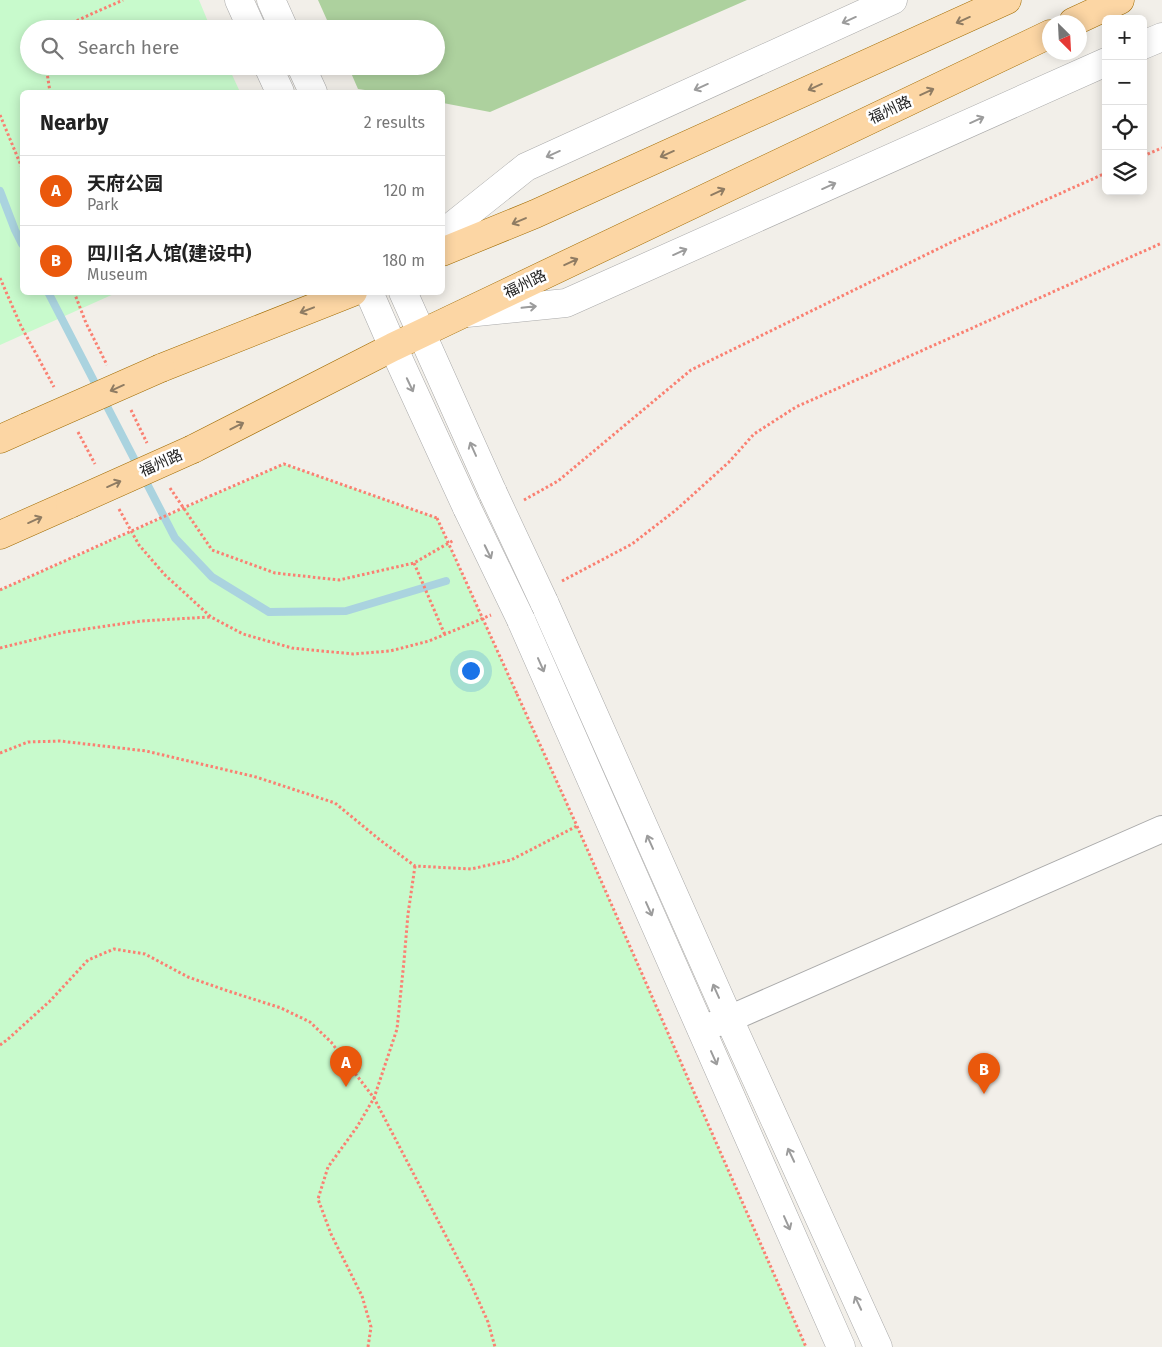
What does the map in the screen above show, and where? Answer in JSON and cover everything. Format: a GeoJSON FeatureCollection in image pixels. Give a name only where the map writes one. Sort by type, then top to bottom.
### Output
{"type":"FeatureCollection","features":[{"type":"Feature","properties":{"kind":"main road"},"geometry":{"type":"LineString","coordinates":[[445,251],[535,214],[1007,0]]}},
{"type":"Feature","properties":{"kind":"main road"},"geometry":{"type":"LineString","coordinates":[[1087,15],[1120,0]]}},
{"type":"Feature","properties":{"kind":"main road","name":"福州路"},"geometry":{"type":"LineString","coordinates":[[0,535],[193,448],[393,347],[1042,38]]}},
{"type":"Feature","properties":{"kind":"main road"},"geometry":{"type":"LineString","coordinates":[[0,439],[161,368],[345,295]]}},
{"type":"Feature","properties":{"kind":"street"},"geometry":{"type":"LineString","coordinates":[[239,0],[248,20]]}},
{"type":"Feature","properties":{"kind":"street"},"geometry":{"type":"LineString","coordinates":[[271,0],[280,20]]}},
{"type":"Feature","properties":{"kind":"street"},"geometry":{"type":"LineString","coordinates":[[445,232],[526,166],[894,0]]}},
{"type":"Feature","properties":{"kind":"street"},"geometry":{"type":"LineString","coordinates":[[1147,43],[1162,37]]}},
{"type":"Feature","properties":{"kind":"street"},"geometry":{"type":"LineString","coordinates":[[463,314],[566,303],[1102,64]]}},
{"type":"Feature","properties":{"kind":"street"},"geometry":{"type":"LineString","coordinates":[[272,75],[279,90]]}},
{"type":"Feature","properties":{"kind":"street"},"geometry":{"type":"LineString","coordinates":[[305,75],[312,90]]}},
{"type":"Feature","properties":{"kind":"street"},"geometry":{"type":"LineString","coordinates":[[371,295],[467,508],[521,620],[841,1347]]}},
{"type":"Feature","properties":{"kind":"street"},"geometry":{"type":"LineString","coordinates":[[404,295],[493,493],[553,592],[729,1019],[878,1347]]}},
{"type":"Feature","properties":{"kind":"street"},"geometry":{"type":"LineString","coordinates":[[702,1029],[729,1019],[1162,829]]}},
{"type":"Feature","properties":{"kind":"path"},"geometry":{"type":"LineString","coordinates":[[78,20],[123,0]]}},
{"type":"Feature","properties":{"kind":"path"},"geometry":{"type":"LineString","coordinates":[[47,75],[50,90]]}},
{"type":"Feature","properties":{"kind":"path"},"geometry":{"type":"LineString","coordinates":[[0,115],[20,163]]}},
{"type":"Feature","properties":{"kind":"path"},"geometry":{"type":"LineString","coordinates":[[1147,154],[1162,148]]}},
{"type":"Feature","properties":{"kind":"path"},"geometry":{"type":"LineString","coordinates":[[524,500],[558,480],[690,370],[956,240],[1102,175]]}},
{"type":"Feature","properties":{"kind":"path"},"geometry":{"type":"LineString","coordinates":[[553,592],[632,544],[676,510],[729,462],[754,434],[796,407],[1162,243]]}},
{"type":"Feature","properties":{"kind":"path"},"geometry":{"type":"LineString","coordinates":[[0,279],[21,326],[54,388]]}},
{"type":"Feature","properties":{"kind":"path"},"geometry":{"type":"LineString","coordinates":[[75,295],[86,323],[108,367]]}},
{"type":"Feature","properties":{"kind":"path"},"geometry":{"type":"LineString","coordinates":[[126,402],[148,446]]}},
{"type":"Feature","properties":{"kind":"path"},"geometry":{"type":"LineString","coordinates":[[78,432],[97,466]]}},
{"type":"Feature","properties":{"kind":"path"},"geometry":{"type":"LineString","coordinates":[[0,590],[284,464],[437,518],[577,826],[806,1347]]}},
{"type":"Feature","properties":{"kind":"path"},"geometry":{"type":"LineString","coordinates":[[166,481],[212,550],[275,574],[339,580],[414,563],[456,539]]}},
{"type":"Feature","properties":{"kind":"path"},"geometry":{"type":"LineString","coordinates":[[116,502],[139,545],[165,575],[211,617],[243,634],[292,648],[353,654],[390,651],[429,641],[494,614]]}},
{"type":"Feature","properties":{"kind":"path"},"geometry":{"type":"LineString","coordinates":[[414,563],[445,635]]}},
{"type":"Feature","properties":{"kind":"path"},"geometry":{"type":"LineString","coordinates":[[0,648],[65,632],[141,621],[211,617]]}},
{"type":"Feature","properties":{"kind":"path"},"geometry":{"type":"LineString","coordinates":[[0,753],[28,742],[60,741],[146,751],[256,777],[335,803],[415,866],[470,869],[511,860],[577,826]]}},
{"type":"Feature","properties":{"kind":"path"},"geometry":{"type":"LineString","coordinates":[[368,1347],[371,1327],[362,1296],[331,1234],[318,1198],[328,1168],[357,1127],[374,1098],[397,1028],[408,914],[415,866]]}},
{"type":"Feature","properties":{"kind":"path"},"geometry":{"type":"LineString","coordinates":[[0,1045],[50,1001],[88,960],[114,949],[145,954],[188,977],[281,1008],[310,1022],[331,1042],[374,1098],[471,1284],[488,1322],[495,1347]]}},
{"type":"Feature","properties":{"kind":"green space"},"geometry":{"type":"Polygon","coordinates":[[[0,0],[199,0],[207,20],[20,20],[20,75],[232,75],[239,90],[20,90],[20,295],[112,295],[0,345],[0,0]]]}},
{"type":"Feature","properties":{"kind":"green space"},"geometry":{"type":"Polygon","coordinates":[[[318,0],[747,0],[490,112],[445,103],[445,90],[358,89],[352,75],[445,75],[445,20],[327,20],[318,0]]]}},
{"type":"Feature","properties":{"kind":"green space"},"geometry":{"type":"Polygon","coordinates":[[[284,464],[437,518],[577,826],[806,1347],[0,1347],[0,590],[284,464]]]}},
{"type":"Feature","properties":{"kind":"waterway"},"geometry":{"type":"LineString","coordinates":[[0,191],[20,240]]}},
{"type":"Feature","properties":{"kind":"waterway"},"geometry":{"type":"LineString","coordinates":[[50,295],[175,538],[212,577],[269,612],[346,611],[446,581]]}},
{"type":"Feature","properties":{"kind":"place","name":"天府公园"},"geometry":{"type":"Point","coordinates":[346,1087]}},
{"type":"Feature","properties":{"kind":"place","name":"四川名人馆(建设中)"},"geometry":{"type":"Point","coordinates":[984,1094]}}]}
